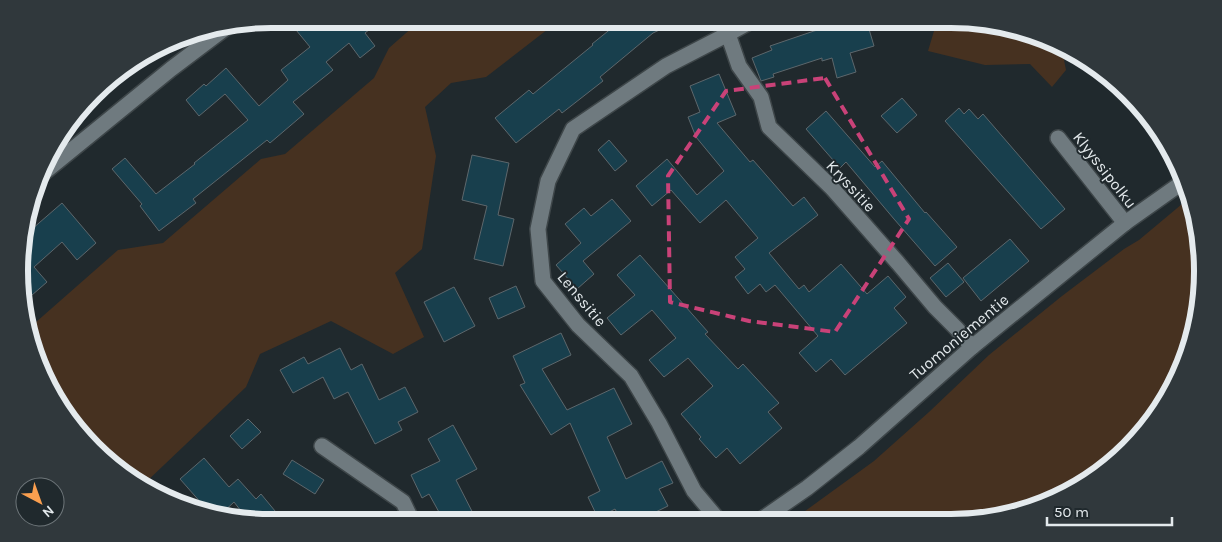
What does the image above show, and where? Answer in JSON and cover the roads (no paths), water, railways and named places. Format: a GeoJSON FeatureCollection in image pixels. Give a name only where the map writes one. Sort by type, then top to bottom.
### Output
{"type":"FeatureCollection","features":[{"type":"Feature","properties":{"kind":"street","name":"Lenssitie"},"geometry":{"type":"LineString","coordinates":[[713,514],[694,491],[659,423],[630,376],[578,325],[543,281],[538,229],[548,181],[573,130],[666,66],[739,28]]}},
{"type":"Feature","properties":{"kind":"street"},"geometry":{"type":"LineString","coordinates":[[51,167],[219,33]]}},
{"type":"Feature","properties":{"kind":"street","name":"Kryssitie"},"geometry":{"type":"LineString","coordinates":[[728,34],[739,66],[761,97],[769,127],[832,188],[972,347]]}},
{"type":"Feature","properties":{"kind":"street","name":"Klyyssipolku"},"geometry":{"type":"LineString","coordinates":[[1058,138],[1125,223]]}},
{"type":"Feature","properties":{"kind":"street","name":"Tuomoniementie"},"geometry":{"type":"LineString","coordinates":[[770,514],[807,488],[859,447],[972,347],[1125,223],[1179,185]]}},
{"type":"Feature","properties":{"kind":"street"},"geometry":{"type":"LineString","coordinates":[[322,446],[403,502],[409,514]]}}]}
